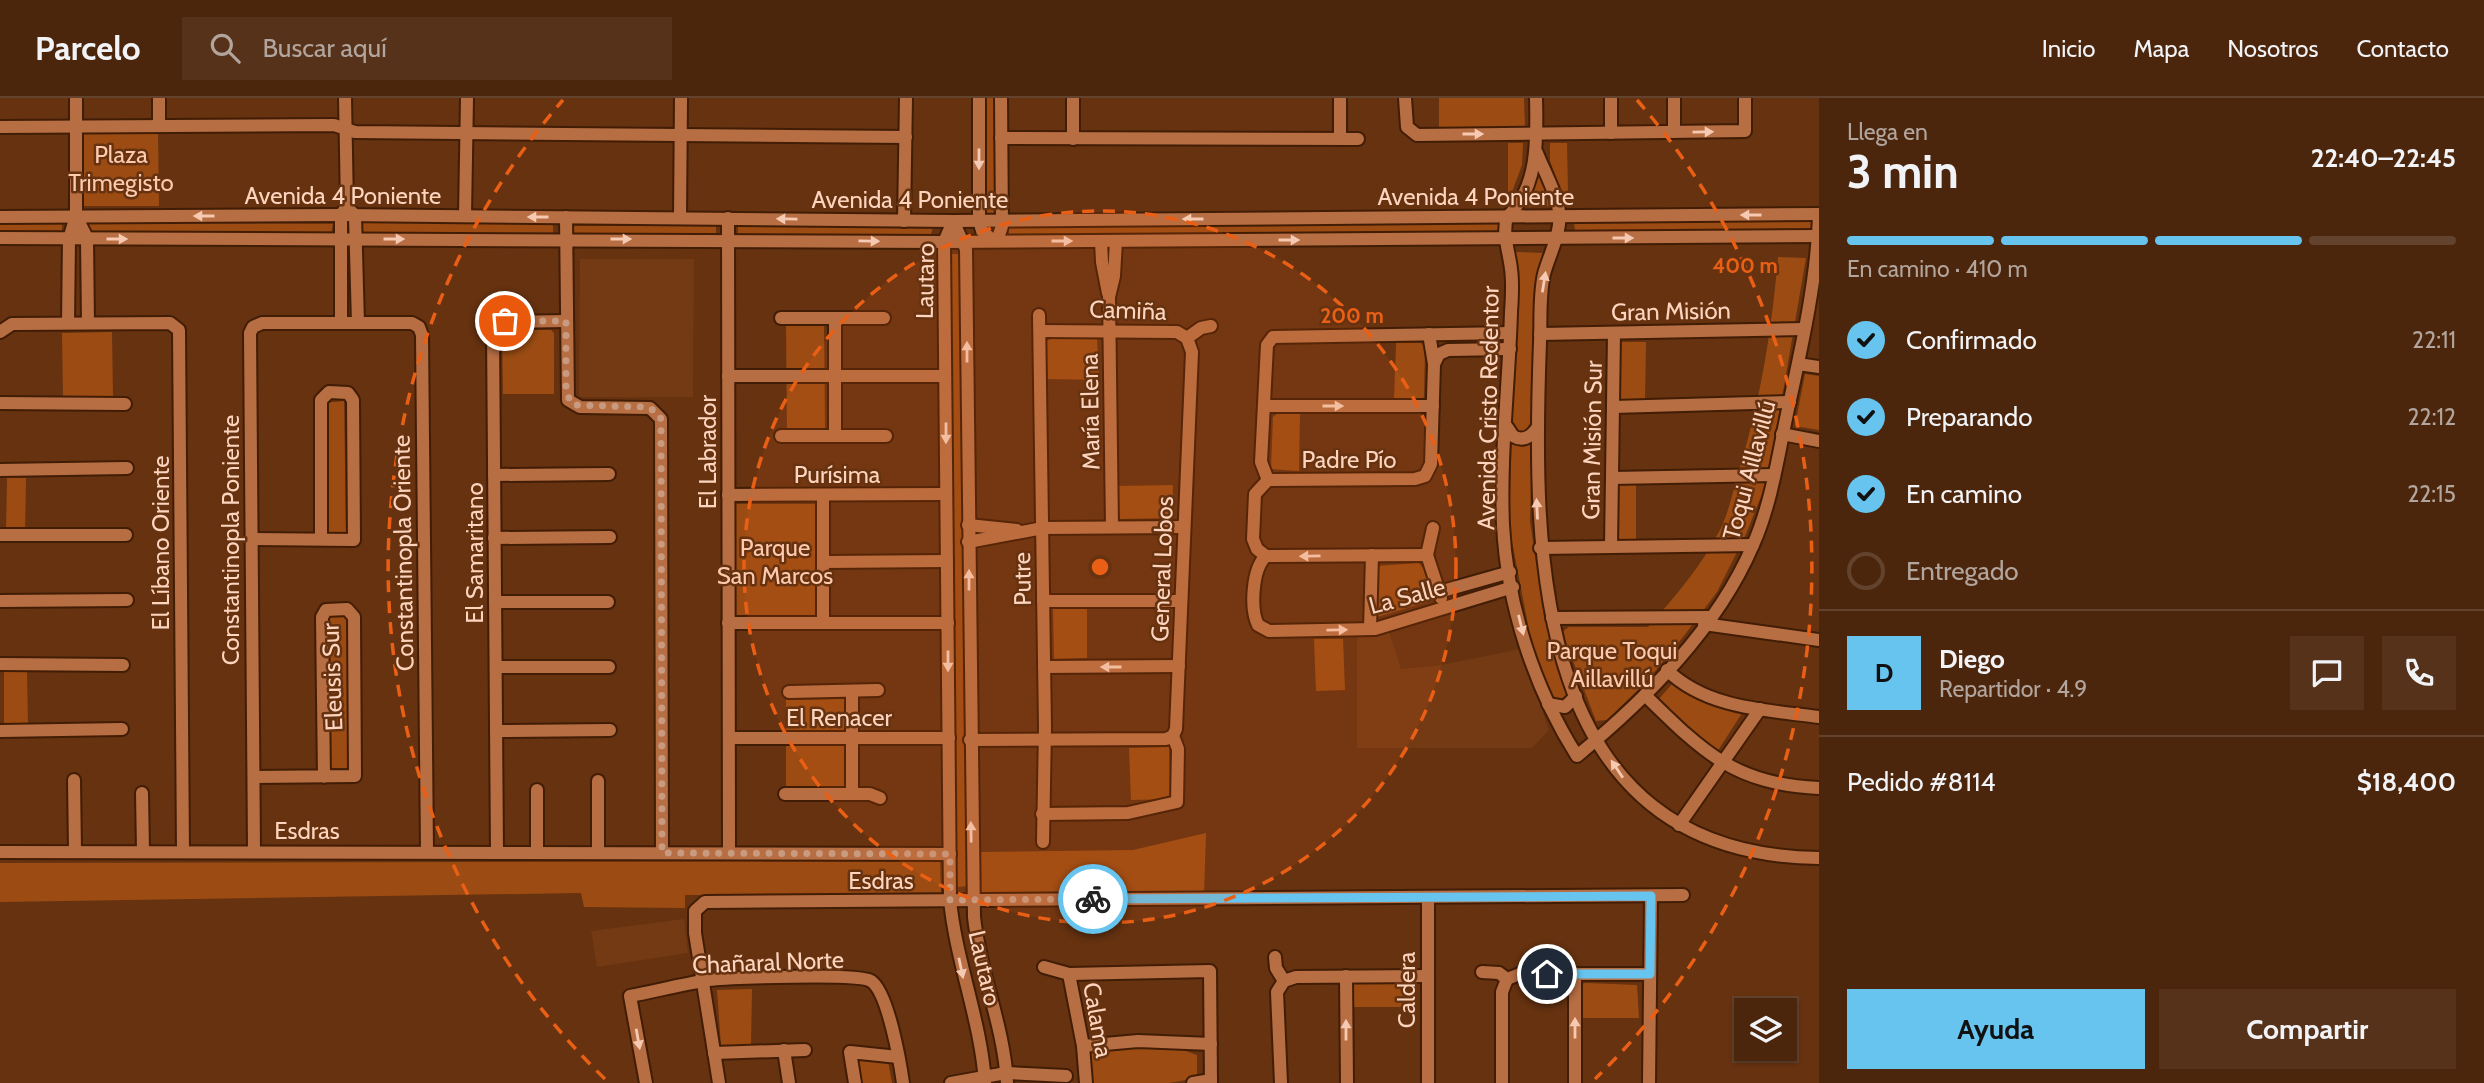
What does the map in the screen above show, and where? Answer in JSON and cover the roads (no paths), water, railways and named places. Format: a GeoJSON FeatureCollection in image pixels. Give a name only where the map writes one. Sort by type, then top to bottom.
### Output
{"type":"FeatureCollection","features":[{"type":"Feature","properties":{"kind":"street"},"geometry":{"type":"LineString","coordinates":[[68,324],[69,239],[76,216],[76,98]]}},
{"type":"Feature","properties":{"kind":"street"},"geometry":{"type":"LineString","coordinates":[[159,98],[159,126]]}},
{"type":"Feature","properties":{"kind":"street"},"geometry":{"type":"LineString","coordinates":[[345,98],[348,212],[357,239],[349,323]]}},
{"type":"Feature","properties":{"kind":"street"},"geometry":{"type":"LineString","coordinates":[[465,216],[467,98]]}},
{"type":"Feature","properties":{"kind":"street"},"geometry":{"type":"LineString","coordinates":[[680,218],[681,98]]}},
{"type":"Feature","properties":{"kind":"street"},"geometry":{"type":"LineString","coordinates":[[904,221],[906,98]]}},
{"type":"Feature","properties":{"kind":"street"},"geometry":{"type":"LineString","coordinates":[[979,98],[979,220],[982,231],[995,241],[1002,220],[1001,98]]}},
{"type":"Feature","properties":{"kind":"street"},"geometry":{"type":"LineString","coordinates":[[1073,98],[1073,139]]}},
{"type":"Feature","properties":{"kind":"street"},"geometry":{"type":"LineString","coordinates":[[1340,98],[1340,139]]}},
{"type":"Feature","properties":{"kind":"street"},"geometry":{"type":"LineString","coordinates":[[1405,98],[1406,124],[1410,132],[1417,135],[1745,131],[1745,98]]}},
{"type":"Feature","properties":{"kind":"street"},"geometry":{"type":"LineString","coordinates":[[1536,98],[1537,153],[1560,216]]}},
{"type":"Feature","properties":{"kind":"street"},"geometry":{"type":"LineString","coordinates":[[1611,98],[1611,133]]}},
{"type":"Feature","properties":{"kind":"street"},"geometry":{"type":"LineString","coordinates":[[1674,98],[1674,132]]}},
{"type":"Feature","properties":{"kind":"street"},"geometry":{"type":"LineString","coordinates":[[0,127],[334,125],[355,132],[906,138]]}},
{"type":"Feature","properties":{"kind":"street"},"geometry":{"type":"LineString","coordinates":[[1001,138],[1358,139]]}},
{"type":"Feature","properties":{"kind":"street"},"geometry":{"type":"LineString","coordinates":[[1507,217],[1520,199],[1537,153]]}},
{"type":"Feature","properties":{"kind":"street"},"geometry":{"type":"LineString","coordinates":[[348,212],[340,239],[349,323]]}},
{"type":"Feature","properties":{"kind":"street","name":"Avenida 4 Poniente"},"geometry":{"type":"LineString","coordinates":[[0,217],[348,212],[465,216],[953,221],[1819,215]]}},
{"type":"Feature","properties":{"kind":"street","name":"Toqui Aillavillú"},"geometry":{"type":"LineString","coordinates":[[1577,756],[1646,695],[1667,670],[1735,581],[1753,545],[1774,474],[1798,364],[1819,236],[1819,215]]}},
{"type":"Feature","properties":{"kind":"street"},"geometry":{"type":"LineString","coordinates":[[76,216],[87,238],[88,323]]}},
{"type":"Feature","properties":{"kind":"street","name":"Avenida Cristo Redentor"},"geometry":{"type":"LineString","coordinates":[[1560,216],[1542,284],[1537,428],[1540,548],[1552,618],[1576,696],[1598,739],[1634,791],[1679,825],[1747,852],[1781,858],[1819,858]]}},
{"type":"Feature","properties":{"kind":"street"},"geometry":{"type":"LineString","coordinates":[[566,217],[566,393],[571,403],[580,407],[650,408],[661,419],[662,853]]}},
{"type":"Feature","properties":{"kind":"street","name":"Avenida Cristo Redentor"},"geometry":{"type":"LineString","coordinates":[[1507,217],[1505,238],[1512,279],[1503,526],[1528,652],[1548,704],[1577,756]]}},
{"type":"Feature","properties":{"kind":"street","name":"El Labrador"},"geometry":{"type":"LineString","coordinates":[[728,218],[729,853]]}},
{"type":"Feature","properties":{"kind":"street","name":"Lautaro"},"geometry":{"type":"LineString","coordinates":[[953,221],[964,242],[973,900],[979,952],[998,1023],[1007,1078]]}},
{"type":"Feature","properties":{"kind":"street","name":"Lautaro"},"geometry":{"type":"LineString","coordinates":[[953,221],[944,242],[950,900],[959,962],[979,1034],[985,1079]]}},
{"type":"Feature","properties":{"kind":"street","name":"Avenida 4 Poniente"},"geometry":{"type":"LineString","coordinates":[[0,238],[964,242],[1819,236]]}},
{"type":"Feature","properties":{"kind":"street","name":"María Elena"},"geometry":{"type":"LineString","coordinates":[[1101,241],[1109,297]]}},
{"type":"Feature","properties":{"kind":"street","name":"María Elena"},"geometry":{"type":"LineString","coordinates":[[1112,527],[1109,297],[1116,241]]}},
{"type":"Feature","properties":{"kind":"street","name":"Putre"},"geometry":{"type":"LineString","coordinates":[[1039,315],[1045,740],[1043,842]]}},
{"type":"Feature","properties":{"kind":"street"},"geometry":{"type":"LineString","coordinates":[[781,318],[884,317]]}},
{"type":"Feature","properties":{"kind":"street"},"geometry":{"type":"LineString","coordinates":[[835,318],[835,436]]}},
{"type":"Feature","properties":{"kind":"street","name":"El Samaritano"},"geometry":{"type":"LineString","coordinates":[[497,852],[494,328],[505,321],[566,321]]}},
{"type":"Feature","properties":{"kind":"street","name":"El Líbano Oriente"},"geometry":{"type":"LineString","coordinates":[[0,332],[12,324],[170,323],[177,326],[180,334],[183,851]]}},
{"type":"Feature","properties":{"kind":"street","name":"Constantinopla Poniente"},"geometry":{"type":"LineString","coordinates":[[254,850],[251,330],[262,323],[349,323]]}},
{"type":"Feature","properties":{"kind":"street","name":"Constantinopla Oriente"},"geometry":{"type":"LineString","coordinates":[[349,323],[412,323],[421,331],[427,851]]}},
{"type":"Feature","properties":{"kind":"street","name":"Camiña"},"geometry":{"type":"LineString","coordinates":[[1040,331],[1177,332],[1187,338],[1201,328],[1211,326]]}},
{"type":"Feature","properties":{"kind":"street","name":"Gran Misión"},"geometry":{"type":"LineString","coordinates":[[1540,334],[1803,329]]}},
{"type":"Feature","properties":{"kind":"street"},"geometry":{"type":"LineString","coordinates":[[1429,334],[1510,333]]}},
{"type":"Feature","properties":{"kind":"street","name":"Gran Misión Sur"},"geometry":{"type":"LineString","coordinates":[[1611,547],[1614,333]]}},
{"type":"Feature","properties":{"kind":"street","name":"Padre Pío"},"geometry":{"type":"LineString","coordinates":[[1429,334],[1434,364],[1431,464],[1427,473],[1419,478],[1268,480],[1261,462],[1269,341],[1280,335],[1429,334]]}},
{"type":"Feature","properties":{"kind":"street","name":"General Lobos"},"geometry":{"type":"LineString","coordinates":[[1042,814],[1128,813],[1177,802],[1178,749],[1173,736],[1179,666],[1192,352],[1187,338]]}},
{"type":"Feature","properties":{"kind":"street"},"geometry":{"type":"LineString","coordinates":[[1434,364],[1439,354],[1448,350],[1510,349]]}},
{"type":"Feature","properties":{"kind":"street"},"geometry":{"type":"LineString","coordinates":[[1798,364],[1819,367]]}},
{"type":"Feature","properties":{"kind":"street"},"geometry":{"type":"LineString","coordinates":[[728,376],[945,376]]}},
{"type":"Feature","properties":{"kind":"street"},"geometry":{"type":"LineString","coordinates":[[251,539],[354,540],[353,400],[348,393],[329,392],[321,400],[321,539]]}},
{"type":"Feature","properties":{"kind":"street"},"geometry":{"type":"LineString","coordinates":[[946,400],[967,400]]}},
{"type":"Feature","properties":{"kind":"street"},"geometry":{"type":"LineString","coordinates":[[1613,407],[1790,402]]}},
{"type":"Feature","properties":{"kind":"street"},"geometry":{"type":"LineString","coordinates":[[0,403],[125,404]]}},
{"type":"Feature","properties":{"kind":"street"},"geometry":{"type":"LineString","coordinates":[[1264,406],[1433,406]]}},
{"type":"Feature","properties":{"kind":"street"},"geometry":{"type":"LineString","coordinates":[[1507,427],[1513,436],[1522,439],[1531,436],[1537,428]]}},
{"type":"Feature","properties":{"kind":"street"},"geometry":{"type":"LineString","coordinates":[[1782,435],[1819,441]]}},
{"type":"Feature","properties":{"kind":"street"},"geometry":{"type":"LineString","coordinates":[[781,436],[886,436]]}},
{"type":"Feature","properties":{"kind":"street"},"geometry":{"type":"LineString","coordinates":[[0,470],[127,468]]}},
{"type":"Feature","properties":{"kind":"street"},"geometry":{"type":"LineString","coordinates":[[494,475],[609,474]]}},
{"type":"Feature","properties":{"kind":"street"},"geometry":{"type":"LineString","coordinates":[[1612,478],[1774,474]]}},
{"type":"Feature","properties":{"kind":"street"},"geometry":{"type":"LineString","coordinates":[[1266,556],[1257,548],[1253,539],[1255,494],[1268,480]]}},
{"type":"Feature","properties":{"kind":"street","name":"Purísima"},"geometry":{"type":"LineString","coordinates":[[728,495],[946,494]]}},
{"type":"Feature","properties":{"kind":"street"},"geometry":{"type":"LineString","coordinates":[[822,495],[823,623]]}},
{"type":"Feature","properties":{"kind":"street"},"geometry":{"type":"LineString","coordinates":[[968,525],[1021,531]]}},
{"type":"Feature","properties":{"kind":"street"},"geometry":{"type":"LineString","coordinates":[[968,542],[1043,528],[1184,527]]}},
{"type":"Feature","properties":{"kind":"street"},"geometry":{"type":"LineString","coordinates":[[1433,528],[1427,555],[1443,608]]}},
{"type":"Feature","properties":{"kind":"street"},"geometry":{"type":"LineString","coordinates":[[0,535],[126,535]]}},
{"type":"Feature","properties":{"kind":"street"},"geometry":{"type":"LineString","coordinates":[[495,538],[610,537]]}},
{"type":"Feature","properties":{"kind":"street"},"geometry":{"type":"LineString","coordinates":[[1540,548],[1753,545]]}},
{"type":"Feature","properties":{"kind":"street"},"geometry":{"type":"LineString","coordinates":[[1370,629],[1372,555]]}},
{"type":"Feature","properties":{"kind":"street","name":"La Salle"},"geometry":{"type":"LineString","coordinates":[[1427,555],[1266,556],[1256,570],[1255,616],[1258,625],[1269,631],[1370,629],[1513,587]]}},
{"type":"Feature","properties":{"kind":"street"},"geometry":{"type":"LineString","coordinates":[[823,562],[947,561]]}},
{"type":"Feature","properties":{"kind":"street","name":"La Salle"},"geometry":{"type":"LineString","coordinates":[[1439,592],[1510,572]]}},
{"type":"Feature","properties":{"kind":"street"},"geometry":{"type":"LineString","coordinates":[[0,601],[127,600]]}},
{"type":"Feature","properties":{"kind":"street"},"geometry":{"type":"LineString","coordinates":[[1043,601],[1181,601]]}},
{"type":"Feature","properties":{"kind":"street"},"geometry":{"type":"LineString","coordinates":[[495,602],[608,602]]}},
{"type":"Feature","properties":{"kind":"street","name":"Eleusis Sur"},"geometry":{"type":"LineString","coordinates":[[254,777],[324,777],[355,776],[354,617],[347,609],[327,610],[322,617],[324,777]]}},
{"type":"Feature","properties":{"kind":"street"},"geometry":{"type":"LineString","coordinates":[[1552,618],[1707,620],[1819,640]]}},
{"type":"Feature","properties":{"kind":"street"},"geometry":{"type":"LineString","coordinates":[[728,623],[948,623]]}},
{"type":"Feature","properties":{"kind":"street"},"geometry":{"type":"LineString","coordinates":[[0,664],[123,664]]}},
{"type":"Feature","properties":{"kind":"street"},"geometry":{"type":"LineString","coordinates":[[1044,667],[1179,666]]}},
{"type":"Feature","properties":{"kind":"street"},"geometry":{"type":"LineString","coordinates":[[496,667],[609,667]]}},
{"type":"Feature","properties":{"kind":"street"},"geometry":{"type":"LineString","coordinates":[[1667,670],[1684,685],[1705,697],[1760,709],[1819,717]]}},
{"type":"Feature","properties":{"kind":"street"},"geometry":{"type":"LineString","coordinates":[[789,692],[878,690]]}},
{"type":"Feature","properties":{"kind":"street"},"geometry":{"type":"LineString","coordinates":[[852,691],[852,794]]}},
{"type":"Feature","properties":{"kind":"street"},"geometry":{"type":"LineString","coordinates":[[1646,695],[1691,740],[1720,763],[1760,779],[1819,788]]}},
{"type":"Feature","properties":{"kind":"street"},"geometry":{"type":"LineString","coordinates":[[1548,704],[1565,707],[1576,696]]}},
{"type":"Feature","properties":{"kind":"street"},"geometry":{"type":"LineString","coordinates":[[1679,825],[1760,709]]}},
{"type":"Feature","properties":{"kind":"street"},"geometry":{"type":"LineString","coordinates":[[0,730],[122,729]]}},
{"type":"Feature","properties":{"kind":"street"},"geometry":{"type":"LineString","coordinates":[[496,731],[610,730]]}},
{"type":"Feature","properties":{"kind":"street"},"geometry":{"type":"LineString","coordinates":[[970,740],[1166,739],[1173,736]]}},
{"type":"Feature","properties":{"kind":"street","name":"El Renacer"},"geometry":{"type":"LineString","coordinates":[[729,738],[948,738]]}},
{"type":"Feature","properties":{"kind":"street"},"geometry":{"type":"LineString","coordinates":[[74,780],[75,851]]}},
{"type":"Feature","properties":{"kind":"street"},"geometry":{"type":"LineString","coordinates":[[598,781],[598,852]]}},
{"type":"Feature","properties":{"kind":"street"},"geometry":{"type":"LineString","coordinates":[[949,785],[970,786]]}},
{"type":"Feature","properties":{"kind":"street"},"geometry":{"type":"LineString","coordinates":[[537,790],[537,852]]}},
{"type":"Feature","properties":{"kind":"street"},"geometry":{"type":"LineString","coordinates":[[142,793],[143,851]]}},
{"type":"Feature","properties":{"kind":"street"},"geometry":{"type":"LineString","coordinates":[[785,794],[852,794],[880,798]]}},
{"type":"Feature","properties":{"kind":"street","name":"Esdras"},"geometry":{"type":"LineString","coordinates":[[0,852],[254,850],[950,854]]}},
{"type":"Feature","properties":{"kind":"street","name":"Esdras"},"geometry":{"type":"LineString","coordinates":[[703,981],[695,914],[699,905],[709,902],[1683,895]]}},
{"type":"Feature","properties":{"kind":"street"},"geometry":{"type":"LineString","coordinates":[[1649,1083],[1651,896]]}},
{"type":"Feature","properties":{"kind":"street","name":"Caldera"},"geometry":{"type":"LineString","coordinates":[[1428,897],[1428,1083]]}},
{"type":"Feature","properties":{"kind":"street"},"geometry":{"type":"LineString","coordinates":[[1275,957],[1276,968],[1284,981]]}},
{"type":"Feature","properties":{"kind":"street"},"geometry":{"type":"LineString","coordinates":[[1044,967],[1069,974],[1210,971],[1212,1081],[1193,1083]]}},
{"type":"Feature","properties":{"kind":"street"},"geometry":{"type":"LineString","coordinates":[[1482,972],[1494,972],[1507,979]]}},
{"type":"Feature","properties":{"kind":"street","name":"Calama"},"geometry":{"type":"LineString","coordinates":[[1069,974],[1083,1046],[1086,1078]]}},
{"type":"Feature","properties":{"kind":"street"},"geometry":{"type":"LineString","coordinates":[[1575,974],[1575,1083]]}},
{"type":"Feature","properties":{"kind":"street"},"geometry":{"type":"LineString","coordinates":[[1502,1083],[1502,992],[1507,979],[1515,975],[1650,974]]}},
{"type":"Feature","properties":{"kind":"street"},"geometry":{"type":"LineString","coordinates":[[1281,1083],[1277,992],[1284,981],[1296,976],[1427,976]]}},
{"type":"Feature","properties":{"kind":"street"},"geometry":{"type":"LineString","coordinates":[[1346,976],[1347,1083]]}},
{"type":"Feature","properties":{"kind":"street","name":"Chañaral Norte"},"geometry":{"type":"LineString","coordinates":[[646,1083],[630,996],[703,981],[754,978],[872,982],[878,991],[898,1057]]}},
{"type":"Feature","properties":{"kind":"street"},"geometry":{"type":"LineString","coordinates":[[703,981],[719,1083]]}},
{"type":"Feature","properties":{"kind":"street"},"geometry":{"type":"LineString","coordinates":[[1083,1046],[1138,1041],[1211,1044]]}},
{"type":"Feature","properties":{"kind":"street"},"geometry":{"type":"LineString","coordinates":[[714,1053],[804,1050]]}},
{"type":"Feature","properties":{"kind":"street"},"geometry":{"type":"LineString","coordinates":[[784,1051],[789,1083]]}},
{"type":"Feature","properties":{"kind":"street"},"geometry":{"type":"LineString","coordinates":[[855,1083],[850,1052],[898,1057],[903,1083]]}},
{"type":"Feature","properties":{"kind":"street"},"geometry":{"type":"LineString","coordinates":[[1042,1083],[1066,1076]]}},
{"type":"Feature","properties":{"kind":"street"},"geometry":{"type":"LineString","coordinates":[[951,1083],[1007,1078],[1086,1078]]}},
{"type":"Feature","properties":{"kind":"park label","name":"Plaza Trimegisto"},"geometry":{"type":"Point","coordinates":[121,168]}},
{"type":"Feature","properties":{"kind":"park label","name":"Parque San Marcos"},"geometry":{"type":"Point","coordinates":[775,561]}},
{"type":"Feature","properties":{"kind":"park label","name":"Parque Toqui Aillavillú"},"geometry":{"type":"Point","coordinates":[1612,664]}}]}
